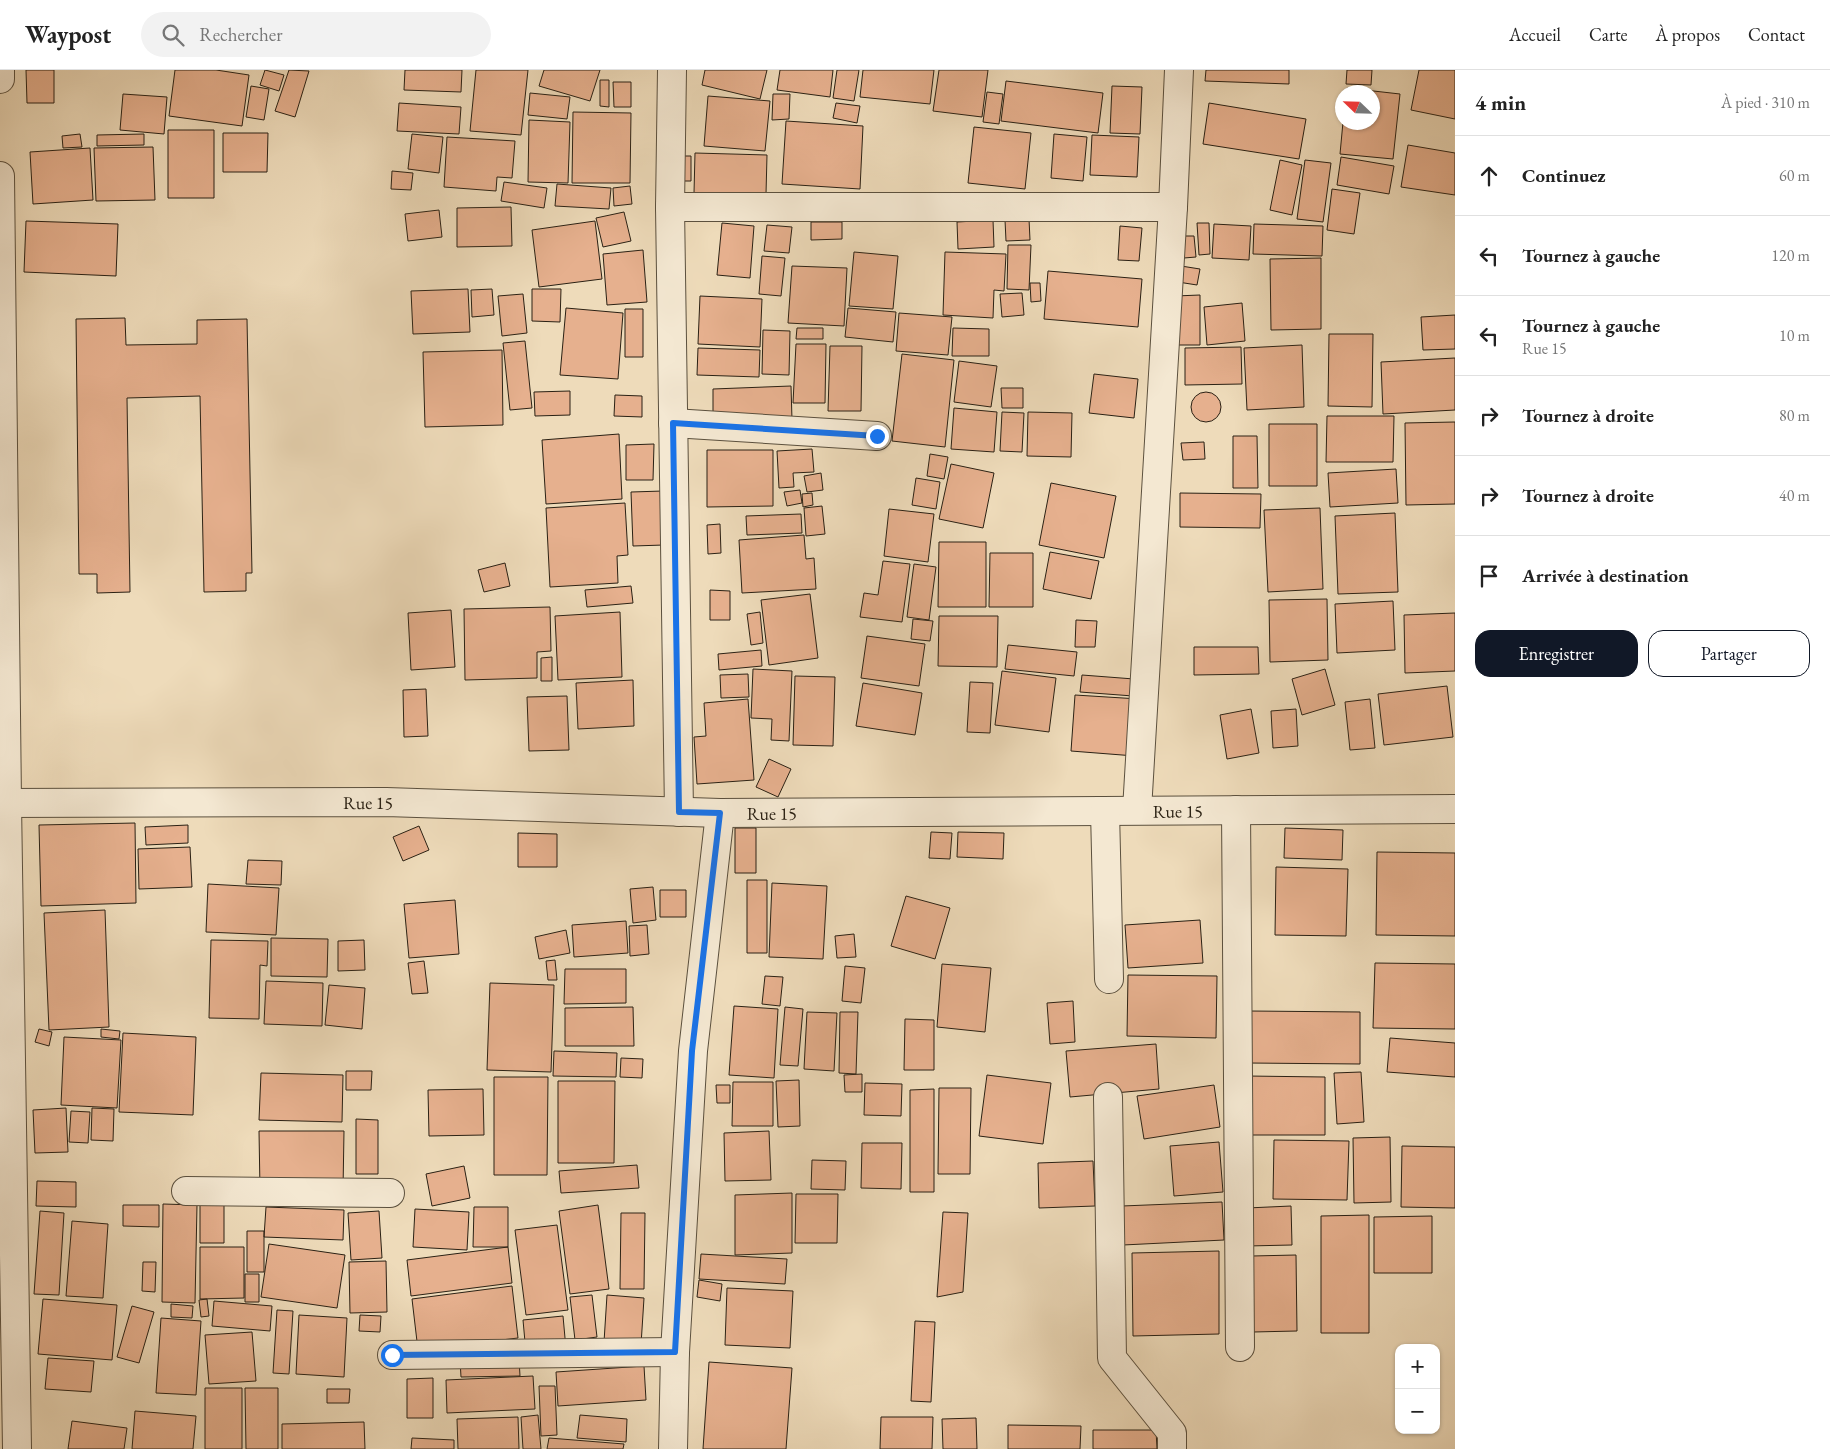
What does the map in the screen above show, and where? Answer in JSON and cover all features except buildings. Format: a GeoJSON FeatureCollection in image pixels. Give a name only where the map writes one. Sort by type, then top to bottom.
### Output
{"type":"FeatureCollection","features":[{"type":"Feature","properties":{"kind":"street"},"geometry":{"type":"LineString","coordinates":[[0,70],[0,78]]}},
{"type":"Feature","properties":{"kind":"street"},"geometry":{"type":"LineString","coordinates":[[672,70],[670,207],[679,812]]}},
{"type":"Feature","properties":{"kind":"street"},"geometry":{"type":"LineString","coordinates":[[1137,810],[1173,207],[1179,70]]}},
{"type":"Feature","properties":{"kind":"street"},"geometry":{"type":"LineString","coordinates":[[0,176],[4,803],[17,1449]]}},
{"type":"Feature","properties":{"kind":"street"},"geometry":{"type":"LineString","coordinates":[[670,207],[1173,207]]}},
{"type":"Feature","properties":{"kind":"street"},"geometry":{"type":"LineString","coordinates":[[673,423],[877,436]]}},
{"type":"Feature","properties":{"kind":"street","name":"Rue 15"},"geometry":{"type":"LineString","coordinates":[[4,803],[386,802],[720,813],[1455,809]]}},
{"type":"Feature","properties":{"kind":"street"},"geometry":{"type":"LineString","coordinates":[[1236,810],[1240,1347]]}},
{"type":"Feature","properties":{"kind":"street"},"geometry":{"type":"LineString","coordinates":[[1105,811],[1109,979]]}},
{"type":"Feature","properties":{"kind":"street"},"geometry":{"type":"LineString","coordinates":[[674,1449],[675,1352],[692,1051],[720,813]]}},
{"type":"Feature","properties":{"kind":"street"},"geometry":{"type":"LineString","coordinates":[[1108,1097],[1112,1358],[1172,1433],[1172,1449]]}},
{"type":"Feature","properties":{"kind":"street"},"geometry":{"type":"LineString","coordinates":[[186,1191],[390,1193]]}},
{"type":"Feature","properties":{"kind":"street"},"geometry":{"type":"LineString","coordinates":[[392,1355],[675,1352]]}},
{"type":"Feature","properties":{"kind":"route"},"geometry":{"type":"LineString","coordinates":[[392,1355],[675,1352],[692,1051],[720,813],[679,812],[673,423],[877,436]]}}]}
